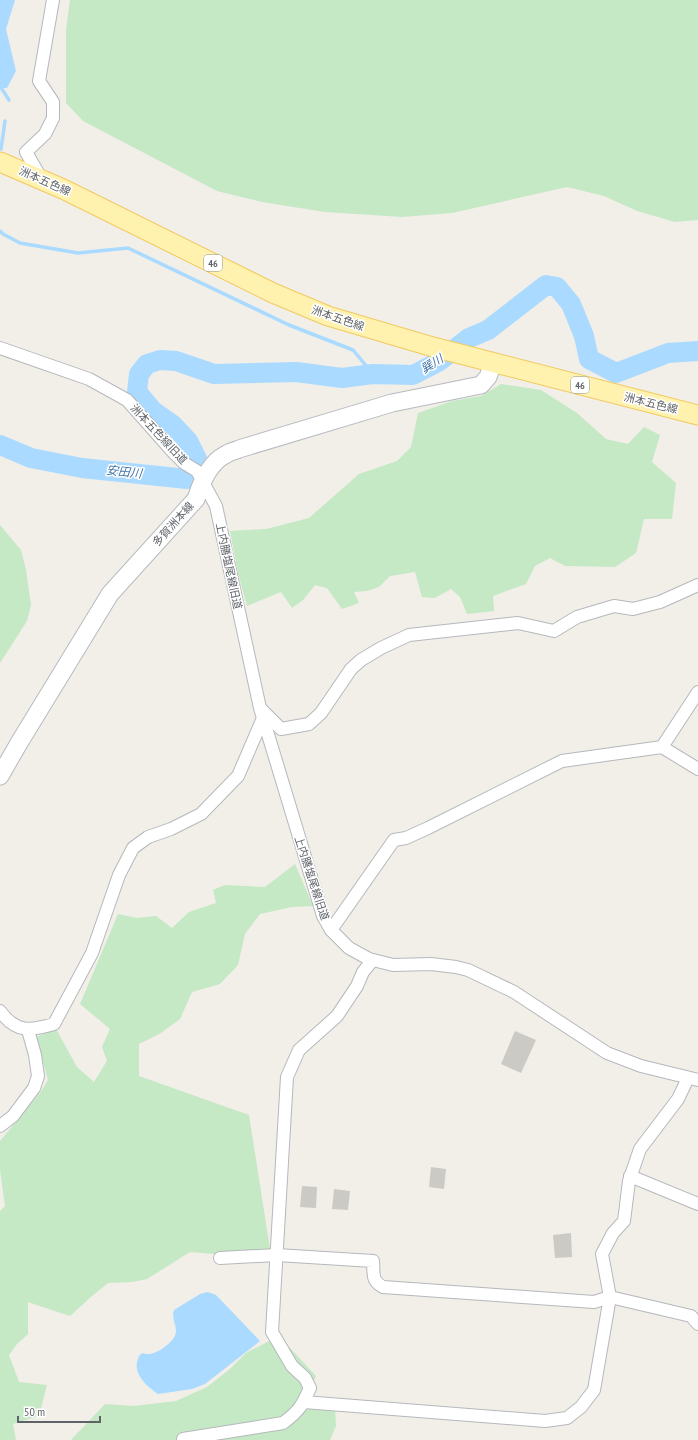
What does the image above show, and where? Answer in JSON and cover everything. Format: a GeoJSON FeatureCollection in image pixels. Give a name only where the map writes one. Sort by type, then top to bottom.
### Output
{"type":"FeatureCollection","features":[{"type":"Feature","properties":{"kind":"main road","name":"洲本五色線"},"geometry":{"type":"LineString","coordinates":[[0,162],[42,179],[273,293],[328,316],[433,347],[698,415]]}},
{"type":"Feature","properties":{"kind":"main road","name":"多賀洲本線"},"geometry":{"type":"LineString","coordinates":[[0,776],[110,594],[196,499],[199,477],[210,469],[223,455],[392,403],[482,385],[488,377],[493,363]]}},
{"type":"Feature","properties":{"kind":"street"},"geometry":{"type":"LineString","coordinates":[[42,179],[26,152],[45,134],[53,118],[53,102],[39,81],[52,0]]}},
{"type":"Feature","properties":{"kind":"street","name":"洲本五色線旧道"},"geometry":{"type":"LineString","coordinates":[[0,348],[89,379],[127,400],[184,463],[199,477]]}},
{"type":"Feature","properties":{"kind":"street","name":"上内膳塩尾線旧道"},"geometry":{"type":"LineString","coordinates":[[199,477],[216,506],[261,713],[323,916],[330,930],[349,948],[372,961],[393,965],[431,964],[468,970],[514,992],[607,1053],[641,1066],[693,1079]]}},
{"type":"Feature","properties":{"kind":"street"},"geometry":{"type":"LineString","coordinates":[[0,1011],[7,1020],[14,1025],[28,1030],[54,1024],[92,952],[118,875],[133,848],[148,837],[171,829],[196,817],[238,776],[261,713],[281,730],[309,724],[321,713],[351,669],[361,660],[381,648],[409,635],[518,623],[554,631],[578,617],[614,606],[633,609],[660,602],[698,585]]}},
{"type":"Feature","properties":{"kind":"street"},"geometry":{"type":"LineString","coordinates":[[662,747],[698,692]]}},
{"type":"Feature","properties":{"kind":"street"},"geometry":{"type":"LineString","coordinates":[[330,930],[394,840],[406,838],[562,761],[662,747],[698,769]]}},
{"type":"Feature","properties":{"kind":"street"},"geometry":{"type":"LineString","coordinates":[[183,1439],[283,1423],[296,1413],[304,1402],[310,1388],[305,1378],[292,1366],[272,1332],[287,1076],[299,1050],[337,1016],[357,986],[363,972],[372,961]]}},
{"type":"Feature","properties":{"kind":"street"},"geometry":{"type":"LineString","coordinates":[[0,1126],[13,1116],[34,1088],[38,1076],[35,1055],[28,1030]]}},
{"type":"Feature","properties":{"kind":"street"},"geometry":{"type":"LineString","coordinates":[[304,1402],[545,1421],[567,1418],[581,1407],[594,1390],[610,1297],[602,1254],[612,1233],[624,1221],[630,1176],[640,1149],[693,1079]]}},
{"type":"Feature","properties":{"kind":"street"},"geometry":{"type":"LineString","coordinates":[[630,1176],[698,1204]]}},
{"type":"Feature","properties":{"kind":"street"},"geometry":{"type":"LineString","coordinates":[[220,1258],[277,1255],[373,1261],[374,1279],[377,1284],[383,1287],[594,1302],[610,1297],[691,1316],[698,1324]]}},
{"type":"Feature","properties":{"kind":"green space"},"geometry":{"type":"Polygon","coordinates":[[[70,0],[698,0],[698,220],[675,222],[637,211],[604,196],[567,187],[452,213],[402,217],[325,212],[262,202],[217,191],[83,121],[66,103],[66,30],[70,0]]]}},
{"type":"Feature","properties":{"kind":"green space"},"geometry":{"type":"Polygon","coordinates":[[[501,384],[541,390],[577,413],[606,439],[628,444],[644,427],[660,435],[652,462],[676,483],[672,519],[644,519],[636,553],[615,567],[565,566],[550,558],[535,566],[526,584],[493,596],[494,611],[467,614],[460,597],[451,589],[435,598],[422,597],[415,572],[390,576],[379,587],[367,591],[354,592],[359,603],[342,609],[327,588],[315,585],[303,600],[292,608],[281,592],[247,606],[238,573],[230,531],[266,529],[309,518],[359,474],[397,461],[411,447],[418,413],[452,401],[481,396],[501,384]]]}},
{"type":"Feature","properties":{"kind":"green space"},"geometry":{"type":"Polygon","coordinates":[[[0,525],[21,550],[26,570],[31,605],[27,621],[0,663],[0,525]]]}},
{"type":"Feature","properties":{"kind":"green space"},"geometry":{"type":"Polygon","coordinates":[[[295,864],[313,906],[292,907],[260,914],[245,934],[238,965],[220,984],[192,992],[180,1019],[161,1033],[139,1044],[139,1076],[249,1115],[270,1249],[214,1254],[190,1252],[147,1279],[132,1282],[108,1283],[70,1316],[28,1302],[28,1334],[17,1344],[9,1355],[19,1382],[47,1385],[39,1416],[13,1424],[16,1440],[0,1440],[0,1211],[5,1206],[0,1170],[0,1141],[40,1093],[48,1080],[36,1037],[56,1029],[77,1067],[94,1082],[107,1061],[102,1047],[110,1029],[80,1004],[118,914],[137,918],[156,916],[172,928],[189,912],[216,903],[213,890],[225,885],[265,887],[295,864]]]}},
{"type":"Feature","properties":{"kind":"green space"},"geometry":{"type":"Polygon","coordinates":[[[279,1336],[316,1376],[311,1386],[310,1394],[335,1408],[336,1426],[330,1440],[71,1440],[105,1404],[134,1406],[176,1401],[207,1387],[230,1369],[246,1353],[279,1336]]]}},
{"type":"Feature","properties":{"kind":"water"},"geometry":{"type":"Polygon","coordinates":[[[0,0],[15,0],[6,29],[16,71],[7,88],[0,88],[0,0]]]}},
{"type":"Feature","properties":{"kind":"water"},"geometry":{"type":"Polygon","coordinates":[[[208,1292],[216,1295],[260,1341],[205,1384],[192,1389],[158,1394],[145,1384],[139,1374],[137,1364],[139,1357],[142,1353],[149,1354],[156,1352],[169,1344],[176,1332],[173,1317],[174,1310],[200,1294],[208,1292]]]}},
{"type":"Feature","properties":{"kind":"building"},"geometry":{"type":"Polygon","coordinates":[[[515,1031],[536,1040],[521,1073],[501,1064],[515,1031]]]}},
{"type":"Feature","properties":{"kind":"building"},"geometry":{"type":"Polygon","coordinates":[[[431,1167],[446,1169],[444,1189],[429,1187],[431,1167]]]}},
{"type":"Feature","properties":{"kind":"building"},"geometry":{"type":"Polygon","coordinates":[[[302,1186],[317,1187],[316,1208],[300,1207],[302,1186]]]}},
{"type":"Feature","properties":{"kind":"building"},"geometry":{"type":"Polygon","coordinates":[[[334,1189],[350,1191],[348,1210],[332,1209],[334,1189]]]}},
{"type":"Feature","properties":{"kind":"building"},"geometry":{"type":"Polygon","coordinates":[[[571,1233],[572,1257],[555,1258],[553,1235],[571,1233]]]}},
{"type":"Feature","properties":{"kind":"waterway"},"geometry":{"type":"LineString","coordinates":[[0,86],[9,100]]}},
{"type":"Feature","properties":{"kind":"waterway"},"geometry":{"type":"LineString","coordinates":[[1,149],[5,121]]}},
{"type":"Feature","properties":{"kind":"waterway"},"geometry":{"type":"LineString","coordinates":[[0,231],[20,243],[78,253],[128,248],[289,325],[353,350],[373,374]]}},
{"type":"Feature","properties":{"kind":"waterway","name":"巽川"},"geometry":{"type":"LineString","coordinates":[[0,445],[31,458],[82,468],[187,479],[197,459],[188,441],[173,425],[153,411],[137,392],[139,374],[147,364],[160,360],[176,361],[214,374],[296,372],[342,378],[373,374],[413,375],[438,362],[469,338],[488,330],[546,285],[557,287],[571,304],[584,336],[589,359],[616,373],[668,353],[698,351]]}},
{"type":"Feature","properties":{"kind":"water label","name":"安田川"},"geometry":{"type":"Point","coordinates":[124,472]}}]}
